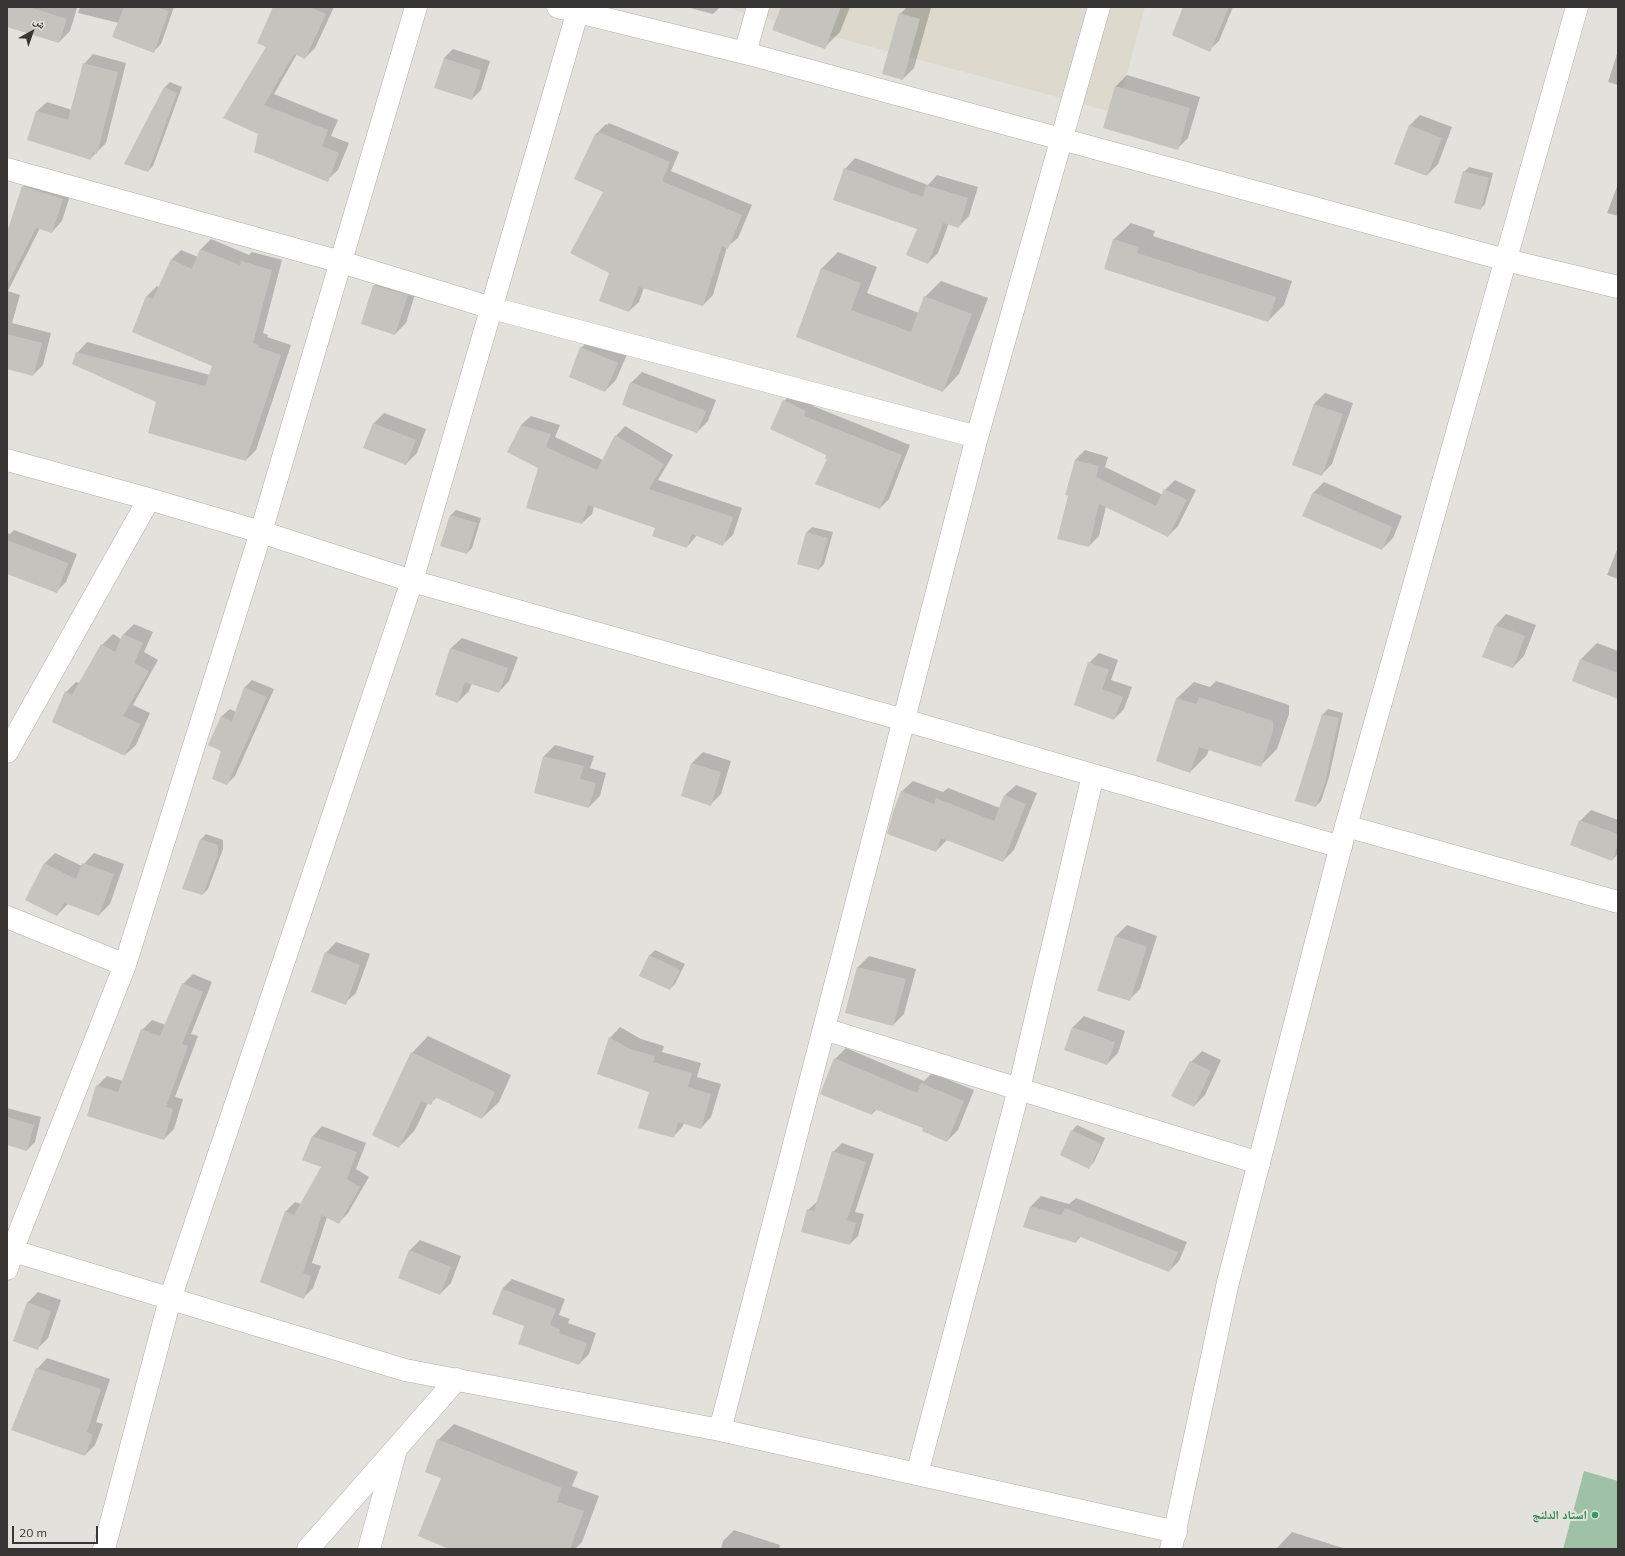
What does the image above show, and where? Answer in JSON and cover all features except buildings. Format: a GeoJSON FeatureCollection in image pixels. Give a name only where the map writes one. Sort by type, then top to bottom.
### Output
{"type":"FeatureCollection","features":[{"type":"Feature","properties":{"kind":"street"},"geometry":{"type":"LineString","coordinates":[[416,7],[261,532],[125,964],[9,1256],[170,1299],[405,1370],[720,1430],[917,1474],[1174,1540],[1228,1282],[1346,826],[1577,7]]}},
{"type":"Feature","properties":{"kind":"street"},"geometry":{"type":"LineString","coordinates":[[745,53],[758,7]]}},
{"type":"Feature","properties":{"kind":"street"},"geometry":{"type":"LineString","coordinates":[[720,1430],[977,437],[1099,7]]}},
{"type":"Feature","properties":{"kind":"street"},"geometry":{"type":"LineString","coordinates":[[104,1549],[170,1299],[412,581],[492,308],[572,9],[745,53],[1506,260],[1618,288]]}},
{"type":"Feature","properties":{"kind":"street"},"geometry":{"type":"LineString","coordinates":[[7,170],[341,262],[492,308],[977,437]]}},
{"type":"Feature","properties":{"kind":"street"},"geometry":{"type":"LineString","coordinates":[[7,460],[149,499],[261,532],[412,581],[904,720],[1341,847]]}},
{"type":"Feature","properties":{"kind":"street"},"geometry":{"type":"LineString","coordinates":[[7,752],[149,499]]}},
{"type":"Feature","properties":{"kind":"street"},"geometry":{"type":"LineString","coordinates":[[917,1474],[1018,1089],[1093,775]]}},
{"type":"Feature","properties":{"kind":"street"},"geometry":{"type":"LineString","coordinates":[[1346,826],[1618,902]]}},
{"type":"Feature","properties":{"kind":"street"},"geometry":{"type":"LineString","coordinates":[[7,917],[125,964]]}},
{"type":"Feature","properties":{"kind":"street"},"geometry":{"type":"LineString","coordinates":[[824,1029],[1259,1163]]}},
{"type":"Feature","properties":{"kind":"street"},"geometry":{"type":"LineString","coordinates":[[308,1549],[457,1379]]}},
{"type":"Feature","properties":{"kind":"street"},"geometry":{"type":"LineString","coordinates":[[369,1549],[397,1448]]}},
{"type":"Feature","properties":{"kind":"shaded area"},"geometry":{"type":"Polygon","coordinates":[[[724,7],[1145,7],[1116,113],[724,7]]]}},
{"type":"Feature","properties":{"kind":"green space","name":"استاد الدلنج"},"geometry":{"type":"Polygon","coordinates":[[[1584,1471],[1618,1481],[1618,1549],[1563,1549],[1584,1471]]]}},
{"type":"Feature","properties":{"kind":"place","name":"استاد الدلنج"},"geometry":{"type":"Point","coordinates":[1595,1515]}}]}
